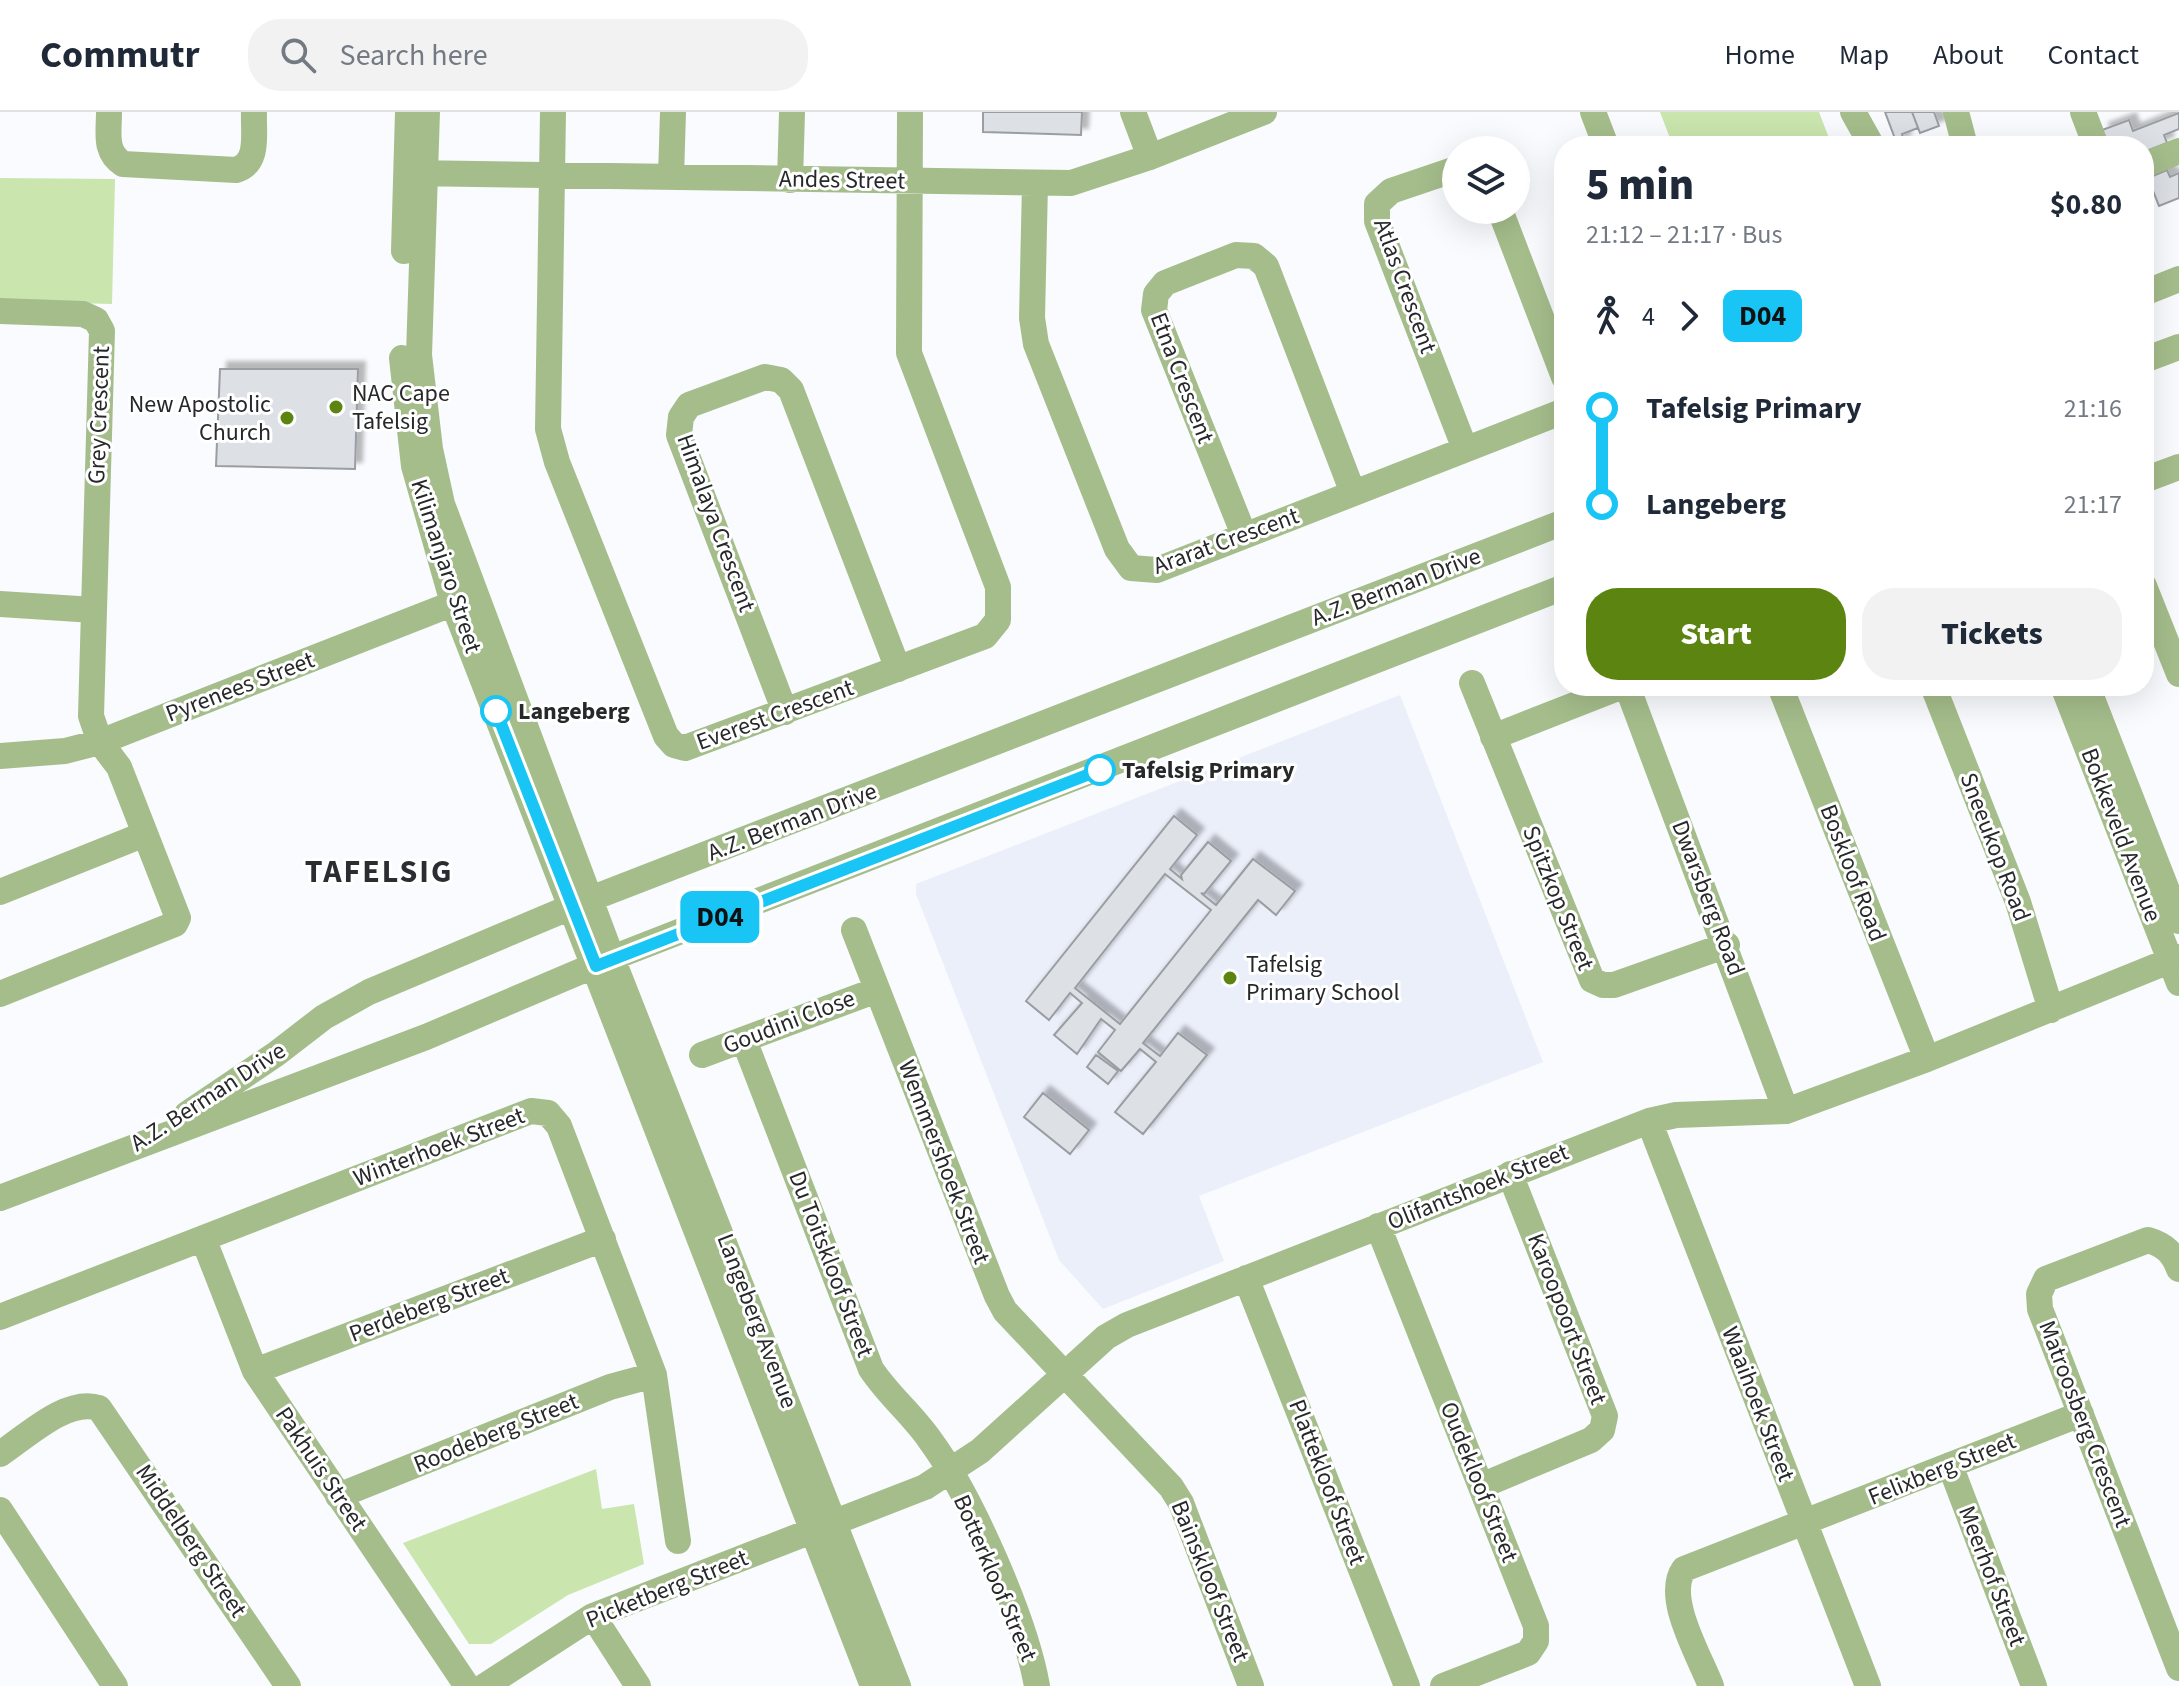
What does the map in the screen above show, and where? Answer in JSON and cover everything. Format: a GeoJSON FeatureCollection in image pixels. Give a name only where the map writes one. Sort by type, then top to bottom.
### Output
{"type":"FeatureCollection","features":[{"type":"Feature","properties":{"kind":"street"},"geometry":{"type":"LineString","coordinates":[[109,112],[109,148],[113,158],[123,164],[236,170],[247,167],[252,158],[254,112]]}},
{"type":"Feature","properties":{"kind":"street","name":"Kilimanjaro Street"},"geometry":{"type":"LineString","coordinates":[[408,112],[416,173],[418,331],[423,402],[442,504],[464,599],[604,962]]}},
{"type":"Feature","properties":{"kind":"street","name":"Kilimanjaro Street"},"geometry":{"type":"LineString","coordinates":[[416,173],[427,112]]}},
{"type":"Feature","properties":{"kind":"street","name":"Everest Crescent"},"geometry":{"type":"LineString","coordinates":[[553,112],[548,429],[557,462],[666,736],[674,745],[690,747],[985,636],[998,620],[998,587],[909,353],[910,112]]}},
{"type":"Feature","properties":{"kind":"street"},"geometry":{"type":"LineString","coordinates":[[671,177],[673,112]]}},
{"type":"Feature","properties":{"kind":"street"},"geometry":{"type":"LineString","coordinates":[[790,180],[792,112]]}},
{"type":"Feature","properties":{"kind":"street"},"geometry":{"type":"LineString","coordinates":[[1133,112],[1150,157]]}},
{"type":"Feature","properties":{"kind":"street","name":"Andes Street"},"geometry":{"type":"LineString","coordinates":[[416,173],[1035,184],[1091,178],[1264,112]]}},
{"type":"Feature","properties":{"kind":"street"},"geometry":{"type":"LineString","coordinates":[[1593,112],[1602,136]]}},
{"type":"Feature","properties":{"kind":"street"},"geometry":{"type":"LineString","coordinates":[[1852,112],[1856,136]]}},
{"type":"Feature","properties":{"kind":"street"},"geometry":{"type":"LineString","coordinates":[[1852,112],[1866,136]]}},
{"type":"Feature","properties":{"kind":"street"},"geometry":{"type":"LineString","coordinates":[[1956,112],[1962,136]]}},
{"type":"Feature","properties":{"kind":"street"},"geometry":{"type":"LineString","coordinates":[[2083,112],[2092,136]]}},
{"type":"Feature","properties":{"kind":"street"},"geometry":{"type":"LineString","coordinates":[[2154,161],[2179,151]]}},
{"type":"Feature","properties":{"kind":"street","name":"Atlas Crescent"},"geometry":{"type":"LineString","coordinates":[[1442,174],[1391,191],[1377,204],[1377,221],[1465,449]]}},
{"type":"Feature","properties":{"kind":"street","name":"Ararat Crescent"},"geometry":{"type":"LineString","coordinates":[[1035,184],[1032,318],[1036,344],[1123,560],[1131,568],[1150,572],[1554,415]]}},
{"type":"Feature","properties":{"kind":"street"},"geometry":{"type":"LineString","coordinates":[[1505,224],[1554,351]]}},
{"type":"Feature","properties":{"kind":"street","name":"Etna Crescent"},"geometry":{"type":"LineString","coordinates":[[1244,535],[1154,310],[1156,294],[1165,283],[1236,255],[1254,256],[1266,266],[1353,493]]}},
{"type":"Feature","properties":{"kind":"street"},"geometry":{"type":"LineString","coordinates":[[2154,289],[2179,279]]}},
{"type":"Feature","properties":{"kind":"street","name":"Grey Crescent"},"geometry":{"type":"LineString","coordinates":[[0,311],[83,314],[96,320],[102,331],[91,716],[100,742]]}},
{"type":"Feature","properties":{"kind":"street"},"geometry":{"type":"LineString","coordinates":[[2154,356],[2179,347]]}},
{"type":"Feature","properties":{"kind":"street","name":"Himalaya Crescent"},"geometry":{"type":"LineString","coordinates":[[785,712],[679,435],[681,417],[689,405],[701,400],[765,377],[781,380],[791,390],[898,669]]}},
{"type":"Feature","properties":{"kind":"street"},"geometry":{"type":"LineString","coordinates":[[2154,476],[2179,467]]}},
{"type":"Feature","properties":{"kind":"street","name":"A.Z. Berman Drive"},"geometry":{"type":"LineString","coordinates":[[115,1157],[214,1098],[324,1017],[369,992],[582,903],[1554,526]]}},
{"type":"Feature","properties":{"kind":"street","name":"A.Z. Berman Drive"},"geometry":{"type":"LineString","coordinates":[[115,1157],[440,1032],[604,962],[1554,591]]}},
{"type":"Feature","properties":{"kind":"street","name":"Pyrenees Street"},"geometry":{"type":"LineString","coordinates":[[0,756],[65,751],[100,742],[464,599]]}},
{"type":"Feature","properties":{"kind":"street"},"geometry":{"type":"LineString","coordinates":[[0,604],[94,610]]}},
{"type":"Feature","properties":{"kind":"street"},"geometry":{"type":"LineString","coordinates":[[2154,611],[2179,674]]}},
{"type":"Feature","properties":{"kind":"street","name":"Spitzkop Street"},"geometry":{"type":"LineString","coordinates":[[1472,683],[1592,980],[1603,985],[1614,985],[1727,945]]}},
{"type":"Feature","properties":{"kind":"street"},"geometry":{"type":"LineString","coordinates":[[1493,737],[1599,696]]}},
{"type":"Feature","properties":{"kind":"street","name":"Dwarsberg Road"},"geometry":{"type":"LineString","coordinates":[[1629,696],[1727,945],[1786,1111]]}},
{"type":"Feature","properties":{"kind":"street","name":"Boskloof Road"},"geometry":{"type":"LineString","coordinates":[[1784,696],[1927,1059]]}},
{"type":"Feature","properties":{"kind":"street","name":"Sneeukop Road"},"geometry":{"type":"LineString","coordinates":[[1937,696],[2018,902],[2051,1010]]}},
{"type":"Feature","properties":{"kind":"street","name":"Bokkeveld Avenue"},"geometry":{"type":"LineString","coordinates":[[2067,696],[2176,967]]}},
{"type":"Feature","properties":{"kind":"street","name":"Bokkeveld Avenue"},"geometry":{"type":"LineString","coordinates":[[2091,696],[2179,921]]}},
{"type":"Feature","properties":{"kind":"street"},"geometry":{"type":"LineString","coordinates":[[0,994],[175,924],[178,918],[119,767],[100,742]]}},
{"type":"Feature","properties":{"kind":"street"},"geometry":{"type":"LineString","coordinates":[[0,892],[145,834]]}},
{"type":"Feature","properties":{"kind":"street","name":"Wemmershoek Street"},"geometry":{"type":"LineString","coordinates":[[854,930],[997,1296],[1005,1311],[1066,1374]]}},
{"type":"Feature","properties":{"kind":"street","name":"Langeberg Avenue"},"geometry":{"type":"LineString","coordinates":[[604,962],[825,1528],[898,1686]]}},
{"type":"Feature","properties":{"kind":"street","name":"Olifantshoek Street"},"geometry":{"type":"LineString","coordinates":[[825,1528],[925,1487],[980,1451],[1106,1337],[1127,1325],[1649,1121],[1676,1115],[1786,1111],[2051,1010],[2176,967]]}},
{"type":"Feature","properties":{"kind":"street","name":"Goudini Close"},"geometry":{"type":"LineString","coordinates":[[702,1055],[877,990]]}},
{"type":"Feature","properties":{"kind":"street","name":"Du Toitskloof Street"},"geometry":{"type":"LineString","coordinates":[[744,1040],[871,1369],[886,1391],[929,1439],[949,1471]]}},
{"type":"Feature","properties":{"kind":"street","name":"Winterhoek Street"},"geometry":{"type":"LineString","coordinates":[[0,1317],[531,1111],[548,1113],[559,1126],[654,1375],[678,1541]]}},
{"type":"Feature","properties":{"kind":"street","name":"Waaihoek Street"},"geometry":{"type":"LineString","coordinates":[[1649,1121],[1868,1686]]}},
{"type":"Feature","properties":{"kind":"street"},"geometry":{"type":"LineString","coordinates":[[0,1198],[115,1157]]}},
{"type":"Feature","properties":{"kind":"street","name":"Karoopoort Street"},"geometry":{"type":"LineString","coordinates":[[1481,1486],[1591,1440],[1602,1430],[1605,1416],[1510,1174]]}},
{"type":"Feature","properties":{"kind":"street","name":"Oudekloof Street"},"geometry":{"type":"LineString","coordinates":[[1378,1226],[1536,1626],[1536,1641],[1528,1653],[1443,1686]]}},
{"type":"Feature","properties":{"kind":"street","name":"Pakhuis Street"},"geometry":{"type":"LineString","coordinates":[[203,1238],[255,1371],[467,1686]]}},
{"type":"Feature","properties":{"kind":"street","name":"Perdeberg Street"},"geometry":{"type":"LineString","coordinates":[[255,1371],[603,1239]]}},
{"type":"Feature","properties":{"kind":"street","name":"Matroosberg Crescent"},"geometry":{"type":"LineString","coordinates":[[2179,1269],[2174,1256],[2162,1244],[2148,1240],[2046,1279],[2039,1294],[2040,1309],[2179,1668]]}},
{"type":"Feature","properties":{"kind":"street","name":"Plattekloof Street"},"geometry":{"type":"LineString","coordinates":[[1246,1278],[1407,1686]]}},
{"type":"Feature","properties":{"kind":"street","name":"Bainskloof Street"},"geometry":{"type":"LineString","coordinates":[[1066,1374],[1171,1487],[1181,1503],[1251,1686]]}},
{"type":"Feature","properties":{"kind":"street","name":"Roodeberg Street"},"geometry":{"type":"LineString","coordinates":[[338,1496],[610,1387],[654,1375]]}},
{"type":"Feature","properties":{"kind":"street","name":"Middelberg Street"},"geometry":{"type":"LineString","coordinates":[[0,1454],[73,1407],[88,1404],[107,1415],[288,1686]]}},
{"type":"Feature","properties":{"kind":"street","name":"Felixberg Street"},"geometry":{"type":"LineString","coordinates":[[1711,1686],[1676,1597],[1675,1581],[1684,1569],[1804,1525],[2081,1414]]}},
{"type":"Feature","properties":{"kind":"street","name":"Meerhof Street"},"geometry":{"type":"LineString","coordinates":[[1950,1465],[2034,1686]]}},
{"type":"Feature","properties":{"kind":"street","name":"Botterkloof Street"},"geometry":{"type":"LineString","coordinates":[[949,1471],[1017,1615],[1031,1653],[1037,1686]]}},
{"type":"Feature","properties":{"kind":"street"},"geometry":{"type":"LineString","coordinates":[[0,1510],[115,1686]]}},
{"type":"Feature","properties":{"kind":"street","name":"Langeberg Avenue"},"geometry":{"type":"LineString","coordinates":[[825,1528],[873,1686]]}},
{"type":"Feature","properties":{"kind":"street","name":"Picketberg Street"},"geometry":{"type":"LineString","coordinates":[[485,1686],[593,1616],[825,1528]]}},
{"type":"Feature","properties":{"kind":"street"},"geometry":{"type":"LineString","coordinates":[[593,1616],[638,1686]]}},
{"type":"Feature","properties":{"kind":"shaded area","name":"Tafelsig Primary School"},"geometry":{"type":"Polygon","coordinates":[[[1400,695],[1543,1062],[1199,1196],[1224,1261],[1103,1309],[1059,1260],[916,894],[916,884],[1400,695]]]}},
{"type":"Feature","properties":{"kind":"green space"},"geometry":{"type":"Polygon","coordinates":[[[1660,112],[1819,112],[1828,136],[1669,136],[1660,112]]]}},
{"type":"Feature","properties":{"kind":"green space"},"geometry":{"type":"Polygon","coordinates":[[[0,178],[115,179],[112,304],[0,301],[0,178]]]}},
{"type":"Feature","properties":{"kind":"green space"},"geometry":{"type":"Polygon","coordinates":[[[596,1469],[602,1509],[634,1504],[644,1564],[568,1595],[491,1644],[469,1644],[403,1543],[596,1469]]]}},
{"type":"Feature","properties":{"kind":"building"},"geometry":{"type":"Polygon","coordinates":[[[983,112],[1082,112],[1081,135],[983,132],[983,112]]]}},
{"type":"Feature","properties":{"kind":"building"},"geometry":{"type":"Polygon","coordinates":[[[1885,112],[1912,112],[1918,128],[1903,136],[1894,136],[1885,112]]]}},
{"type":"Feature","properties":{"kind":"building"},"geometry":{"type":"Polygon","coordinates":[[[1912,112],[1934,112],[1939,126],[1920,133],[1912,112]]]}},
{"type":"Feature","properties":{"kind":"building"},"geometry":{"type":"Polygon","coordinates":[[[2179,113],[2179,129],[2164,135],[2167,143],[2154,148],[2154,136],[2104,136],[2102,130],[2129,120],[2133,131],[2179,113]]]}},
{"type":"Feature","properties":{"kind":"building"},"geometry":{"type":"Polygon","coordinates":[[[2167,170],[2170,177],[2179,173],[2179,198],[2159,206],[2154,193],[2154,175],[2167,170]]]}},
{"type":"Feature","properties":{"kind":"building","name":"New Apostolic Church"},"geometry":{"type":"Polygon","coordinates":[[[220,369],[358,369],[355,469],[216,466],[220,369]]]}},
{"type":"Feature","properties":{"kind":"building"},"geometry":{"type":"Polygon","coordinates":[[[1174,816],[1197,835],[1170,869],[1182,879],[1181,875],[1208,842],[1231,861],[1204,894],[1201,893],[1216,905],[1253,859],[1295,891],[1276,915],[1258,900],[1143,1043],[1160,1056],[1178,1033],[1207,1055],[1143,1134],[1115,1112],[1156,1062],[1140,1049],[1121,1071],[1098,1052],[1115,1030],[1101,1019],[1077,1054],[1054,1035],[1082,1003],[1070,993],[1049,1020],[1026,1001],[1174,816]],[[1165,874],[1075,988],[1120,1024],[1211,910],[1165,874]]]}},
{"type":"Feature","properties":{"kind":"building"},"geometry":{"type":"Polygon","coordinates":[[[1096,1055],[1118,1071],[1108,1084],[1087,1067],[1096,1055]]]}},
{"type":"Feature","properties":{"kind":"building"},"geometry":{"type":"Polygon","coordinates":[[[1043,1093],[1089,1130],[1070,1154],[1024,1117],[1043,1093]]]}},
{"type":"Feature","properties":{"kind":"bus line","name":"D04"},"geometry":{"type":"LineString","coordinates":[[496,711],[596,966],[1100,770]]}},
{"type":"Feature","properties":{"kind":"place","name":"NAC Cape Tafelsig"},"geometry":{"type":"Point","coordinates":[336,407]}},
{"type":"Feature","properties":{"kind":"place","name":"New Apostolic Church"},"geometry":{"type":"Point","coordinates":[287,418]}},
{"type":"Feature","properties":{"kind":"place","name":"Langeberg"},"geometry":{"type":"Point","coordinates":[496,711]}},
{"type":"Feature","properties":{"kind":"place","name":"Tafelsig Primary"},"geometry":{"type":"Point","coordinates":[1100,770]}},
{"type":"Feature","properties":{"kind":"place","name":"Tafelsig Primary School"},"geometry":{"type":"Point","coordinates":[1230,978]}},
{"type":"Feature","properties":{"kind":"district","name":"TAFELSIG"},"geometry":{"type":"Point","coordinates":[379,872]}}]}
